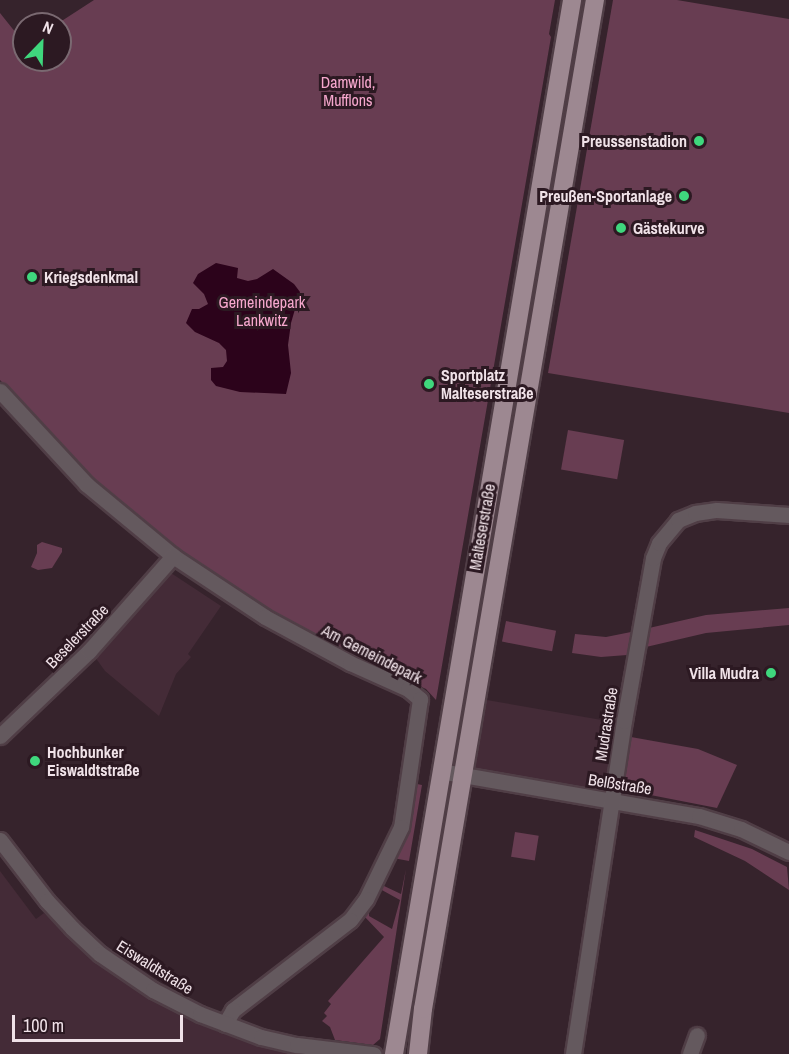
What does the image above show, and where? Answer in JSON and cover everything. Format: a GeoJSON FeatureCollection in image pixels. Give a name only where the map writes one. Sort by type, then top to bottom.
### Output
{"type":"FeatureCollection","features":[{"type":"Feature","properties":{"kind":"main road","name":"Malteserstraße"},"geometry":{"type":"LineString","coordinates":[[394,1054],[572,0]]}},
{"type":"Feature","properties":{"kind":"main road","name":"Malteserstraße"},"geometry":{"type":"LineString","coordinates":[[418,1054],[463,775],[595,0]]}},
{"type":"Feature","properties":{"kind":"main road"},"geometry":{"type":"LineString","coordinates":[[529,257],[552,261]]}},
{"type":"Feature","properties":{"kind":"street","name":"Am Gemeindepark"},"geometry":{"type":"LineString","coordinates":[[0,391],[86,484],[173,556],[265,617],[350,663],[416,693],[421,706],[401,827],[366,899],[350,920],[233,1010],[225,1024]]}},
{"type":"Feature","properties":{"kind":"street","name":"Mudrastraße"},"geometry":{"type":"LineString","coordinates":[[573,1054],[611,801],[641,626],[658,543],[678,520],[695,513],[717,510],[789,515]]}},
{"type":"Feature","properties":{"kind":"street","name":"Beselerstraße"},"geometry":{"type":"LineString","coordinates":[[0,736],[89,651],[173,556]]}},
{"type":"Feature","properties":{"kind":"street","name":"Belßstraße"},"geometry":{"type":"LineString","coordinates":[[440,771],[699,816],[741,829],[789,852]]}},
{"type":"Feature","properties":{"kind":"street","name":"Eiswaldtstraße"},"geometry":{"type":"LineString","coordinates":[[0,840],[47,901],[100,954],[153,990],[225,1024],[261,1037],[297,1045],[373,1054]]}},
{"type":"Feature","properties":{"kind":"street"},"geometry":{"type":"LineString","coordinates":[[690,1054],[697,1035]]}},
{"type":"Feature","properties":{"kind":"shaded area"},"geometry":{"type":"Polygon","coordinates":[[[216,263],[238,268],[237,278],[248,281],[257,279],[273,269],[294,284],[300,292],[291,323],[288,345],[291,373],[286,394],[240,392],[216,386],[211,380],[211,368],[223,367],[227,361],[226,350],[219,343],[195,332],[186,323],[192,309],[199,309],[208,304],[204,294],[193,283],[198,274],[216,263]]]}},
{"type":"Feature","properties":{"kind":"shaded area"},"geometry":{"type":"Polygon","coordinates":[[[171,573],[221,606],[188,654],[191,657],[176,674],[159,716],[105,671],[95,657],[171,573]]]}},
{"type":"Feature","properties":{"kind":"shaded area"},"geometry":{"type":"Polygon","coordinates":[[[481,699],[619,723],[607,791],[476,769],[474,766],[481,699]]]}},
{"type":"Feature","properties":{"kind":"shaded area"},"geometry":{"type":"Polygon","coordinates":[[[0,871],[36,919],[44,913],[86,953],[142,994],[214,1030],[261,1046],[301,1054],[0,1054],[0,871]]]}},
{"type":"Feature","properties":{"kind":"green space","name":"Gemeindepark Lankwitz"},"geometry":{"type":"Polygon","coordinates":[[[94,0],[555,0],[549,34],[551,37],[436,700],[426,689],[336,649],[283,621],[169,545],[76,465],[0,380],[0,13],[12,28],[12,72],[72,72],[72,14],[94,0]]]}},
{"type":"Feature","properties":{"kind":"green space","name":"Preußen-Sportanlage"},"geometry":{"type":"Polygon","coordinates":[[[613,0],[677,0],[789,19],[789,413],[548,373],[613,0]]]}},
{"type":"Feature","properties":{"kind":"green space"},"geometry":{"type":"Polygon","coordinates":[[[579,25],[581,30],[545,255],[538,254],[576,27],[579,25]]]}},
{"type":"Feature","properties":{"kind":"green space"},"geometry":{"type":"Polygon","coordinates":[[[537,263],[544,264],[456,762],[453,758],[463,703],[466,658],[537,263]]]}},
{"type":"Feature","properties":{"kind":"green space"},"geometry":{"type":"Polygon","coordinates":[[[568,430],[624,440],[617,479],[561,469],[568,430]]]}},
{"type":"Feature","properties":{"kind":"green space"},"geometry":{"type":"Polygon","coordinates":[[[42,542],[62,548],[62,552],[52,568],[38,570],[31,567],[37,553],[37,545],[42,542]]]}},
{"type":"Feature","properties":{"kind":"green space"},"geometry":{"type":"Polygon","coordinates":[[[789,608],[789,625],[706,633],[646,647],[649,628],[706,615],[789,608]]]}},
{"type":"Feature","properties":{"kind":"green space"},"geometry":{"type":"Polygon","coordinates":[[[506,621],[556,631],[552,651],[502,642],[506,621]]]}},
{"type":"Feature","properties":{"kind":"green space"},"geometry":{"type":"Polygon","coordinates":[[[631,632],[627,655],[601,657],[572,653],[575,634],[606,637],[631,632]]]}},
{"type":"Feature","properties":{"kind":"green space"},"geometry":{"type":"Polygon","coordinates":[[[631,737],[698,749],[737,765],[717,808],[630,791],[622,783],[631,737]]]}},
{"type":"Feature","properties":{"kind":"green space"},"geometry":{"type":"Polygon","coordinates":[[[417,784],[422,785],[409,861],[393,858],[408,831],[417,784]]]}},
{"type":"Feature","properties":{"kind":"green space"},"geometry":{"type":"Polygon","coordinates":[[[443,791],[453,793],[405,1038],[395,1036],[443,791]]]}},
{"type":"Feature","properties":{"kind":"green space"},"geometry":{"type":"Polygon","coordinates":[[[695,830],[752,849],[787,867],[789,890],[745,861],[694,837],[695,830]]]}},
{"type":"Feature","properties":{"kind":"green space"},"geometry":{"type":"Polygon","coordinates":[[[515,832],[539,836],[535,860],[511,857],[515,832]]]}},
{"type":"Feature","properties":{"kind":"green space"},"geometry":{"type":"Polygon","coordinates":[[[406,869],[380,1039],[373,1045],[335,1040],[330,1027],[322,1021],[327,1016],[324,1013],[331,1004],[328,1001],[384,937],[364,916],[369,908],[369,916],[392,929],[400,900],[380,889],[382,885],[401,894],[406,869]]]}},
{"type":"Feature","properties":{"kind":"place","name":"Preussenstadion"},"geometry":{"type":"Point","coordinates":[699,141]}},
{"type":"Feature","properties":{"kind":"place","name":"Preußen-Sportanlage"},"geometry":{"type":"Point","coordinates":[684,196]}},
{"type":"Feature","properties":{"kind":"place","name":"Gästekurve"},"geometry":{"type":"Point","coordinates":[621,228]}},
{"type":"Feature","properties":{"kind":"place","name":"Kriegsdenkmal"},"geometry":{"type":"Point","coordinates":[32,277]}},
{"type":"Feature","properties":{"kind":"place","name":"Sportplatz Malteserstraße"},"geometry":{"type":"Point","coordinates":[429,384]}},
{"type":"Feature","properties":{"kind":"place","name":"Villa Mudra"},"geometry":{"type":"Point","coordinates":[771,673]}},
{"type":"Feature","properties":{"kind":"place","name":"Hochbunker Eiswaldtstraße"},"geometry":{"type":"Point","coordinates":[35,761]}},
{"type":"Feature","properties":{"kind":"park label","name":"Damwild, Mufflons"},"geometry":{"type":"Point","coordinates":[348,91]}}]}
